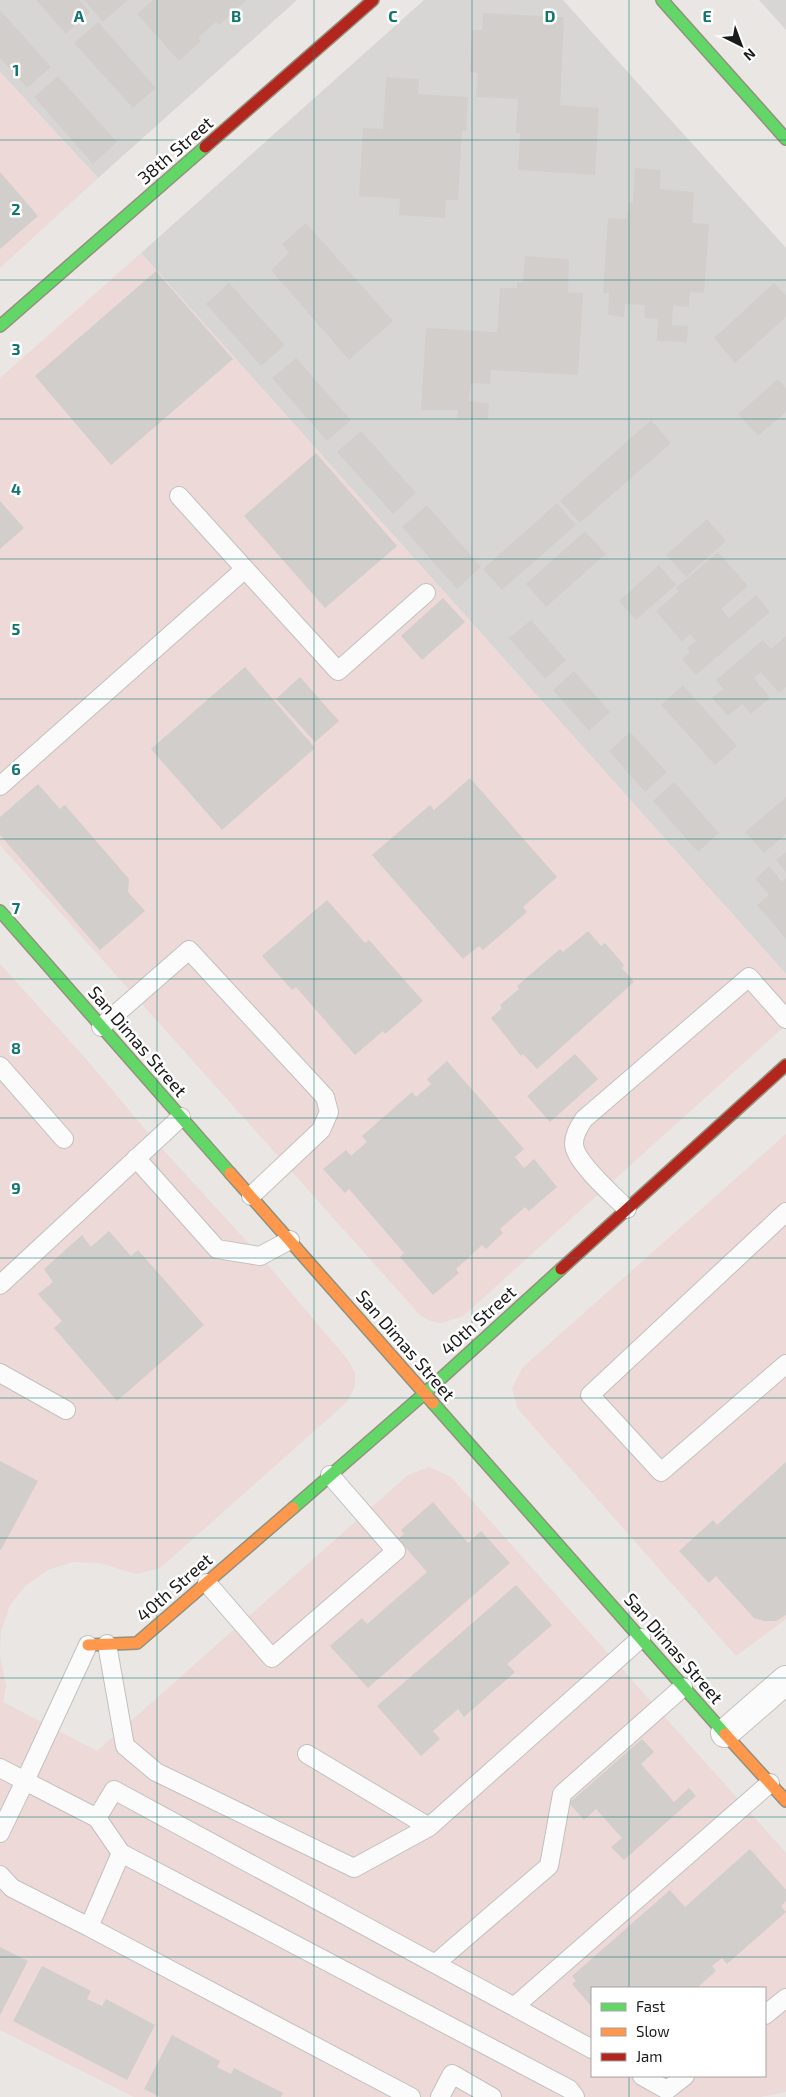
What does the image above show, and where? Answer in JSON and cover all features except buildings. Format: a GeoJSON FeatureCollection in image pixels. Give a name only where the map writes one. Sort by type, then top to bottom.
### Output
{"type":"FeatureCollection","features":[{"type":"Feature","properties":{"kind":"street","name":"38th Street"},"geometry":{"type":"LineString","coordinates":[[0,326],[373,0]]}},
{"type":"Feature","properties":{"kind":"street"},"geometry":{"type":"LineString","coordinates":[[662,0],[786,139]]}},
{"type":"Feature","properties":{"kind":"street","name":"San Dimas Street"},"geometry":{"type":"LineString","coordinates":[[0,911],[683,1687],[786,1801]]}},
{"type":"Feature","properties":{"kind":"street","name":"40th Street"},"geometry":{"type":"LineString","coordinates":[[88,1645],[137,1643],[425,1393],[786,1065]]}},
{"type":"Feature","properties":{"kind":"street"},"geometry":{"type":"LineString","coordinates":[[725,1732],[786,1680]]}},
{"type":"Feature","properties":{"kind":"lane"},"geometry":{"type":"LineString","coordinates":[[179,496],[338,671],[426,593]]}},
{"type":"Feature","properties":{"kind":"lane"},"geometry":{"type":"LineString","coordinates":[[0,786],[245,569]]}},
{"type":"Feature","properties":{"kind":"lane"},"geometry":{"type":"LineString","coordinates":[[101,1027],[189,950],[325,1097],[329,1112],[321,1130],[251,1196]]}},
{"type":"Feature","properties":{"kind":"lane"},"geometry":{"type":"LineString","coordinates":[[627,1209],[578,1157],[574,1145],[576,1132],[584,1119],[749,977],[786,1019]]}},
{"type":"Feature","properties":{"kind":"lane"},"geometry":{"type":"LineString","coordinates":[[0,1066],[64,1139]]}},
{"type":"Feature","properties":{"kind":"lane"},"geometry":{"type":"LineString","coordinates":[[0,1285],[181,1117]]}},
{"type":"Feature","properties":{"kind":"lane"},"geometry":{"type":"LineString","coordinates":[[136,1158],[217,1249],[260,1256],[290,1240]]}},
{"type":"Feature","properties":{"kind":"lane"},"geometry":{"type":"LineString","coordinates":[[786,1212],[590,1395],[661,1472],[786,1364]]}},
{"type":"Feature","properties":{"kind":"lane"},"geometry":{"type":"LineString","coordinates":[[0,1372],[66,1410]]}},
{"type":"Feature","properties":{"kind":"lane"},"geometry":{"type":"LineString","coordinates":[[207,1583],[272,1658],[396,1551],[330,1475]]}},
{"type":"Feature","properties":{"kind":"lane"},"geometry":{"type":"LineString","coordinates":[[107,1644],[125,1746],[156,1772],[354,1868],[429,1827],[641,1638]]}},
{"type":"Feature","properties":{"kind":"lane"},"geometry":{"type":"LineString","coordinates":[[0,1833],[88,1645]]}},
{"type":"Feature","properties":{"kind":"lane"},"geometry":{"type":"LineString","coordinates":[[436,1963],[549,1866],[562,1794],[683,1687]]}},
{"type":"Feature","properties":{"kind":"lane"},"geometry":{"type":"LineString","coordinates":[[307,1754],[429,1827]]}},
{"type":"Feature","properties":{"kind":"lane"},"geometry":{"type":"LineString","coordinates":[[0,1768],[97,1818],[121,1853],[569,2088],[575,2097]]}},
{"type":"Feature","properties":{"kind":"lane"},"geometry":{"type":"LineString","coordinates":[[515,2006],[770,1783]]}},
{"type":"Feature","properties":{"kind":"lane"},"geometry":{"type":"LineString","coordinates":[[97,1818],[114,1790],[591,2048]]}},
{"type":"Feature","properties":{"kind":"lane"},"geometry":{"type":"LineString","coordinates":[[89,1926],[121,1853]]}},
{"type":"Feature","properties":{"kind":"lane"},"geometry":{"type":"LineString","coordinates":[[0,1875],[12,1888],[89,1926],[411,2097]]}},
{"type":"Feature","properties":{"kind":"lane"},"geometry":{"type":"LineString","coordinates":[[766,2013],[786,1998]]}},
{"type":"Feature","properties":{"kind":"lane"},"geometry":{"type":"LineString","coordinates":[[440,2097],[452,2074],[492,2097]]}},
{"type":"Feature","properties":{"kind":"lane"},"geometry":{"type":"LineString","coordinates":[[643,2077],[667,2093],[684,2077]]}},
{"type":"Feature","properties":{"kind":"shaded area"},"geometry":{"type":"Polygon","coordinates":[[[0,0],[297,0],[98,178],[0,72],[0,0]]]}},
{"type":"Feature","properties":{"kind":"shaded area"},"geometry":{"type":"Polygon","coordinates":[[[424,0],[563,0],[786,248],[786,974],[141,253],[424,0]]]}},
{"type":"Feature","properties":{"kind":"shaded area"},"geometry":{"type":"Polygon","coordinates":[[[759,0],[786,0],[786,30],[759,0]]]}},
{"type":"Feature","properties":{"kind":"shaded area"},"geometry":{"type":"Polygon","coordinates":[[[0,72],[98,178],[0,268],[0,72]]]}},
{"type":"Feature","properties":{"kind":"shaded area"},"geometry":{"type":"Polygon","coordinates":[[[141,253],[786,974],[786,1025],[463,1316],[441,1323],[430,1321],[420,1315],[0,845],[0,378],[141,253]]]}},
{"type":"Feature","properties":{"kind":"shaded area"},"geometry":{"type":"Polygon","coordinates":[[[0,964],[87,1060],[155,1141],[260,1256],[348,1360],[355,1373],[355,1386],[347,1402],[160,1568],[136,1574],[100,1563],[73,1562],[48,1570],[26,1585],[10,1605],[1,1631],[0,1652],[0,964]]]}},
{"type":"Feature","properties":{"kind":"shaded area"},"geometry":{"type":"Polygon","coordinates":[[[786,1134],[786,1619],[736,1656],[518,1409],[512,1389],[522,1368],[786,1134]]]}},
{"type":"Feature","properties":{"kind":"shaded area"},"geometry":{"type":"Polygon","coordinates":[[[429,1467],[451,1477],[786,1853],[786,2092],[760,2097],[134,2097],[0,2030],[0,1656],[6,1686],[3,1702],[97,1751],[408,1475],[429,1467]]]}},
{"type":"Feature","properties":{"kind":"traffic: fast"},"geometry":{"type":"LineString","coordinates":[[662,0],[786,139]]}},
{"type":"Feature","properties":{"kind":"traffic: fast"},"geometry":{"type":"LineString","coordinates":[[0,326],[205,147]]}},
{"type":"Feature","properties":{"kind":"traffic: fast"},"geometry":{"type":"LineString","coordinates":[[0,911],[230,1173]]}},
{"type":"Feature","properties":{"kind":"traffic: fast"},"geometry":{"type":"LineString","coordinates":[[293,1508],[425,1393],[561,1269]]}},
{"type":"Feature","properties":{"kind":"traffic: fast"},"geometry":{"type":"LineString","coordinates":[[433,1403],[725,1734]]}},
{"type":"Feature","properties":{"kind":"traffic: slow"},"geometry":{"type":"LineString","coordinates":[[230,1173],[433,1403]]}},
{"type":"Feature","properties":{"kind":"traffic: slow"},"geometry":{"type":"LineString","coordinates":[[88,1645],[137,1643],[293,1508]]}},
{"type":"Feature","properties":{"kind":"traffic: slow"},"geometry":{"type":"LineString","coordinates":[[725,1734],[786,1801]]}},
{"type":"Feature","properties":{"kind":"traffic: jam"},"geometry":{"type":"LineString","coordinates":[[205,147],[373,0]]}},
{"type":"Feature","properties":{"kind":"traffic: jam"},"geometry":{"type":"LineString","coordinates":[[561,1269],[786,1065]]}}]}
